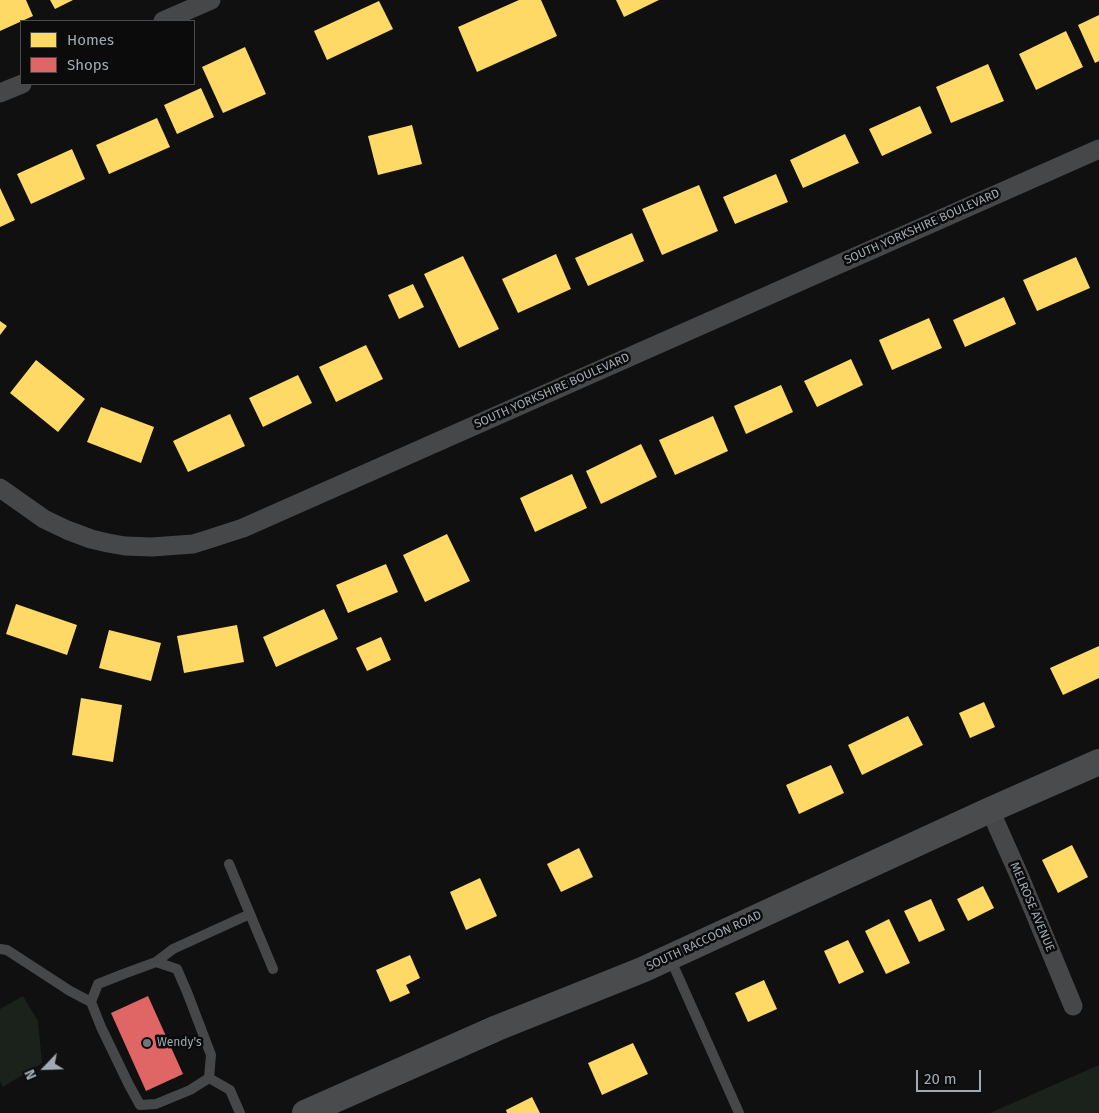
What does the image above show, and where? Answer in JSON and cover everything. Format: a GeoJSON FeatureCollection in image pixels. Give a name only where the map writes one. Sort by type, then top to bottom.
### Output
{"type":"FeatureCollection","features":[{"type":"Feature","properties":{"kind":"street"},"geometry":{"type":"LineString","coordinates":[[165,20],[211,0]]}},
{"type":"Feature","properties":{"kind":"street"},"geometry":{"type":"LineString","coordinates":[[0,94],[20,85]]}},
{"type":"Feature","properties":{"kind":"street","name":"SOUTH YORKSHIRE BOULEVARD"},"geometry":{"type":"LineString","coordinates":[[0,488],[44,519],[91,539],[125,546],[152,547],[193,544],[206,540],[252,524],[1099,149]]}},
{"type":"Feature","properties":{"kind":"street","name":"SOUTH RACCOON ROAD"},"geometry":{"type":"LineString","coordinates":[[314,1111],[497,1028],[633,974],[1099,762]]}},
{"type":"Feature","properties":{"kind":"street","name":"MELROSE AVENUE"},"geometry":{"type":"LineString","coordinates":[[990,810],[1073,1006]]}},
{"type":"Feature","properties":{"kind":"lane"},"geometry":{"type":"LineString","coordinates":[[229,864],[273,969]]}},
{"type":"Feature","properties":{"kind":"lane"},"geometry":{"type":"LineString","coordinates":[[91,1002],[98,984],[156,962],[173,949],[250,914]]}},
{"type":"Feature","properties":{"kind":"lane"},"geometry":{"type":"LineString","coordinates":[[0,949],[7,950],[70,991],[91,1002],[101,1027],[140,1105],[156,1104],[190,1090],[209,1078]]}},
{"type":"Feature","properties":{"kind":"lane"},"geometry":{"type":"LineString","coordinates":[[669,957],[739,1113]]}},
{"type":"Feature","properties":{"kind":"lane"},"geometry":{"type":"LineString","coordinates":[[156,962],[177,970],[211,1055],[209,1078]]}},
{"type":"Feature","properties":{"kind":"lane"},"geometry":{"type":"LineString","coordinates":[[209,1078],[230,1090],[240,1113]]}},
{"type":"Feature","properties":{"kind":"shaded area"},"geometry":{"type":"Polygon","coordinates":[[[23,996],[38,1021],[42,1063],[3,1087],[0,1081],[0,1009],[23,996]]]}},
{"type":"Feature","properties":{"kind":"shaded area"},"geometry":{"type":"Polygon","coordinates":[[[1099,1065],[1099,1113],[990,1113],[1099,1065]]]}},
{"type":"Feature","properties":{"kind":"building: Homes"},"geometry":{"type":"Polygon","coordinates":[[[0,0],[26,0],[33,16],[20,20],[20,22],[0,31],[0,0]]]}},
{"type":"Feature","properties":{"kind":"building: Homes"},"geometry":{"type":"Polygon","coordinates":[[[50,0],[73,0],[55,9],[50,0]]]}},
{"type":"Feature","properties":{"kind":"building: Homes"},"geometry":{"type":"Polygon","coordinates":[[[519,0],[541,0],[557,36],[477,72],[458,27],[519,0]]]}},
{"type":"Feature","properties":{"kind":"building: Homes"},"geometry":{"type":"Polygon","coordinates":[[[616,0],[659,0],[624,17],[616,0]]]}},
{"type":"Feature","properties":{"kind":"building: Homes"},"geometry":{"type":"Polygon","coordinates":[[[379,1],[393,29],[327,60],[314,31],[379,1]]]}},
{"type":"Feature","properties":{"kind":"building: Homes"},"geometry":{"type":"Polygon","coordinates":[[[1099,15],[1099,61],[1095,63],[1078,25],[1099,15]]]}},
{"type":"Feature","properties":{"kind":"building: Homes"},"geometry":{"type":"Polygon","coordinates":[[[1066,31],[1083,67],[1036,90],[1019,54],[1066,31]]]}},
{"type":"Feature","properties":{"kind":"building: Homes"},"geometry":{"type":"Polygon","coordinates":[[[245,47],[266,94],[223,113],[202,67],[245,47]]]}},
{"type":"Feature","properties":{"kind":"building: Homes"},"geometry":{"type":"Polygon","coordinates":[[[988,64],[1004,101],[951,123],[936,87],[988,64]]]}},
{"type":"Feature","properties":{"kind":"building: Homes"},"geometry":{"type":"Polygon","coordinates":[[[201,88],[214,117],[177,134],[164,105],[201,88]]]}},
{"type":"Feature","properties":{"kind":"building: Homes"},"geometry":{"type":"Polygon","coordinates":[[[920,106],[932,133],[882,156],[869,129],[920,106]]]}},
{"type":"Feature","properties":{"kind":"building: Homes"},"geometry":{"type":"Polygon","coordinates":[[[157,118],[170,147],[109,174],[96,145],[157,118]]]}},
{"type":"Feature","properties":{"kind":"building: Homes"},"geometry":{"type":"Polygon","coordinates":[[[412,125],[422,164],[378,175],[368,136],[412,125]]]}},
{"type":"Feature","properties":{"kind":"building: Homes"},"geometry":{"type":"Polygon","coordinates":[[[845,134],[859,163],[803,188],[790,160],[845,134]]]}},
{"type":"Feature","properties":{"kind":"building: Homes"},"geometry":{"type":"Polygon","coordinates":[[[72,149],[85,179],[31,204],[17,174],[72,149]]]}},
{"type":"Feature","properties":{"kind":"building: Homes"},"geometry":{"type":"Polygon","coordinates":[[[776,174],[788,202],[735,224],[723,197],[776,174]]]}},
{"type":"Feature","properties":{"kind":"building: Homes"},"geometry":{"type":"Polygon","coordinates":[[[699,185],[718,231],[662,255],[642,209],[699,185]]]}},
{"type":"Feature","properties":{"kind":"building: Homes"},"geometry":{"type":"Polygon","coordinates":[[[0,188],[15,220],[0,227],[0,188]]]}},
{"type":"Feature","properties":{"kind":"building: Homes"},"geometry":{"type":"Polygon","coordinates":[[[632,233],[644,261],[588,286],[575,258],[632,233]]]}},
{"type":"Feature","properties":{"kind":"building: Homes"},"geometry":{"type":"Polygon","coordinates":[[[556,254],[571,289],[518,313],[502,279],[556,254]]]}},
{"type":"Feature","properties":{"kind":"building: Homes"},"geometry":{"type":"Polygon","coordinates":[[[463,256],[499,329],[459,348],[424,274],[463,256]]]}},
{"type":"Feature","properties":{"kind":"building: Homes"},"geometry":{"type":"Polygon","coordinates":[[[1076,257],[1090,288],[1037,311],[1023,280],[1076,257]]]}},
{"type":"Feature","properties":{"kind":"building: Homes"},"geometry":{"type":"Polygon","coordinates":[[[413,284],[424,307],[399,319],[388,295],[413,284]]]}},
{"type":"Feature","properties":{"kind":"building: Homes"},"geometry":{"type":"Polygon","coordinates":[[[1004,297],[1016,324],[965,347],[953,320],[1004,297]]]}},
{"type":"Feature","properties":{"kind":"building: Homes"},"geometry":{"type":"Polygon","coordinates":[[[929,318],[942,348],[892,370],[879,340],[929,318]]]}},
{"type":"Feature","properties":{"kind":"building: Homes"},"geometry":{"type":"Polygon","coordinates":[[[0,321],[7,326],[0,335],[0,321]]]}},
{"type":"Feature","properties":{"kind":"building: Homes"},"geometry":{"type":"Polygon","coordinates":[[[366,345],[383,379],[336,402],[319,367],[366,345]]]}},
{"type":"Feature","properties":{"kind":"building: Homes"},"geometry":{"type":"Polygon","coordinates":[[[851,359],[863,385],[817,407],[804,381],[851,359]]]}},
{"type":"Feature","properties":{"kind":"building: Homes"},"geometry":{"type":"Polygon","coordinates":[[[36,360],[85,399],[58,432],[10,393],[36,360]]]}},
{"type":"Feature","properties":{"kind":"building: Homes"},"geometry":{"type":"Polygon","coordinates":[[[298,375],[312,403],[263,427],[249,398],[298,375]]]}},
{"type":"Feature","properties":{"kind":"building: Homes"},"geometry":{"type":"Polygon","coordinates":[[[781,385],[793,412],[746,434],[734,406],[781,385]]]}},
{"type":"Feature","properties":{"kind":"building: Homes"},"geometry":{"type":"Polygon","coordinates":[[[101,407],[154,427],[141,463],[87,442],[101,407]]]}},
{"type":"Feature","properties":{"kind":"building: Homes"},"geometry":{"type":"Polygon","coordinates":[[[230,414],[245,446],[188,472],[173,441],[230,414]]]}},
{"type":"Feature","properties":{"kind":"building: Homes"},"geometry":{"type":"Polygon","coordinates":[[[713,416],[728,451],[675,475],[659,440],[713,416]]]}},
{"type":"Feature","properties":{"kind":"building: Homes"},"geometry":{"type":"Polygon","coordinates":[[[641,444],[657,477],[601,504],[586,471],[641,444]]]}},
{"type":"Feature","properties":{"kind":"building: Homes"},"geometry":{"type":"Polygon","coordinates":[[[572,474],[587,508],[535,532],[520,498],[572,474]]]}},
{"type":"Feature","properties":{"kind":"building: Homes"},"geometry":{"type":"Polygon","coordinates":[[[447,534],[470,581],[425,602],[403,555],[447,534]]]}},
{"type":"Feature","properties":{"kind":"building: Homes"},"geometry":{"type":"Polygon","coordinates":[[[386,564],[398,592],[348,613],[336,585],[386,564]]]}},
{"type":"Feature","properties":{"kind":"building: Homes"},"geometry":{"type":"Polygon","coordinates":[[[16,604],[77,625],[67,655],[6,634],[16,604]]]}},
{"type":"Feature","properties":{"kind":"building: Homes"},"geometry":{"type":"Polygon","coordinates":[[[324,609],[338,639],[276,667],[263,637],[324,609]]]}},
{"type":"Feature","properties":{"kind":"building: Homes"},"geometry":{"type":"Polygon","coordinates":[[[237,625],[244,662],[184,673],[177,636],[237,625]]]}},
{"type":"Feature","properties":{"kind":"building: Homes"},"geometry":{"type":"Polygon","coordinates":[[[109,630],[161,643],[151,681],[99,668],[109,630]]]}},
{"type":"Feature","properties":{"kind":"building: Homes"},"geometry":{"type":"Polygon","coordinates":[[[381,637],[391,660],[367,671],[356,648],[381,637]]]}},
{"type":"Feature","properties":{"kind":"building: Homes"},"geometry":{"type":"Polygon","coordinates":[[[1099,646],[1099,678],[1063,695],[1050,668],[1099,646]]]}},
{"type":"Feature","properties":{"kind":"building: Homes"},"geometry":{"type":"Polygon","coordinates":[[[81,698],[122,705],[113,762],[72,755],[81,698]]]}},
{"type":"Feature","properties":{"kind":"building: Homes"},"geometry":{"type":"Polygon","coordinates":[[[984,702],[995,727],[970,738],[959,713],[984,702]]]}},
{"type":"Feature","properties":{"kind":"building: Homes"},"geometry":{"type":"Polygon","coordinates":[[[908,716],[923,745],[862,775],[848,745],[908,716]]]}},
{"type":"Feature","properties":{"kind":"building: Homes"},"geometry":{"type":"Polygon","coordinates":[[[831,765],[844,793],[799,814],[786,785],[831,765]]]}},
{"type":"Feature","properties":{"kind":"building: Homes"},"geometry":{"type":"Polygon","coordinates":[[[1072,845],[1088,877],[1058,893],[1042,860],[1072,845]]]}},
{"type":"Feature","properties":{"kind":"building: Homes"},"geometry":{"type":"Polygon","coordinates":[[[579,848],[593,877],[561,892],[547,864],[579,848]]]}},
{"type":"Feature","properties":{"kind":"building: Homes"},"geometry":{"type":"Polygon","coordinates":[[[480,878],[497,916],[466,930],[450,892],[480,878]]]}},
{"type":"Feature","properties":{"kind":"building: Homes"},"geometry":{"type":"Polygon","coordinates":[[[983,886],[994,908],[968,921],[957,899],[983,886]]]}},
{"type":"Feature","properties":{"kind":"building: Homes"},"geometry":{"type":"Polygon","coordinates":[[[931,899],[945,930],[919,942],[904,911],[931,899]]]}},
{"type":"Feature","properties":{"kind":"building: Homes"},"geometry":{"type":"Polygon","coordinates":[[[889,919],[910,963],[886,974],[865,931],[889,919]]]}},
{"type":"Feature","properties":{"kind":"building: Homes"},"geometry":{"type":"Polygon","coordinates":[[[848,940],[864,972],[839,984],[824,951],[848,940]]]}},
{"type":"Feature","properties":{"kind":"building: Homes"},"geometry":{"type":"Polygon","coordinates":[[[410,955],[420,978],[406,985],[410,993],[390,1002],[376,970],[410,955]]]}},
{"type":"Feature","properties":{"kind":"building: Homes"},"geometry":{"type":"Polygon","coordinates":[[[764,980],[777,1009],[748,1022],[735,993],[764,980]]]}},
{"type":"Feature","properties":{"kind":"building: Homes"},"geometry":{"type":"Polygon","coordinates":[[[633,1043],[648,1074],[602,1095],[588,1063],[633,1043]]]}},
{"type":"Feature","properties":{"kind":"building: Homes"},"geometry":{"type":"Polygon","coordinates":[[[532,1097],[540,1113],[507,1113],[506,1110],[532,1097]]]}},
{"type":"Feature","properties":{"kind":"building: Shops","name":"Wendy's"},"geometry":{"type":"Polygon","coordinates":[[[148,996],[183,1074],[146,1091],[111,1013],[148,996]]]}},
{"type":"Feature","properties":{"kind":"place","name":"Wendy's"},"geometry":{"type":"Point","coordinates":[147,1043]}}]}
